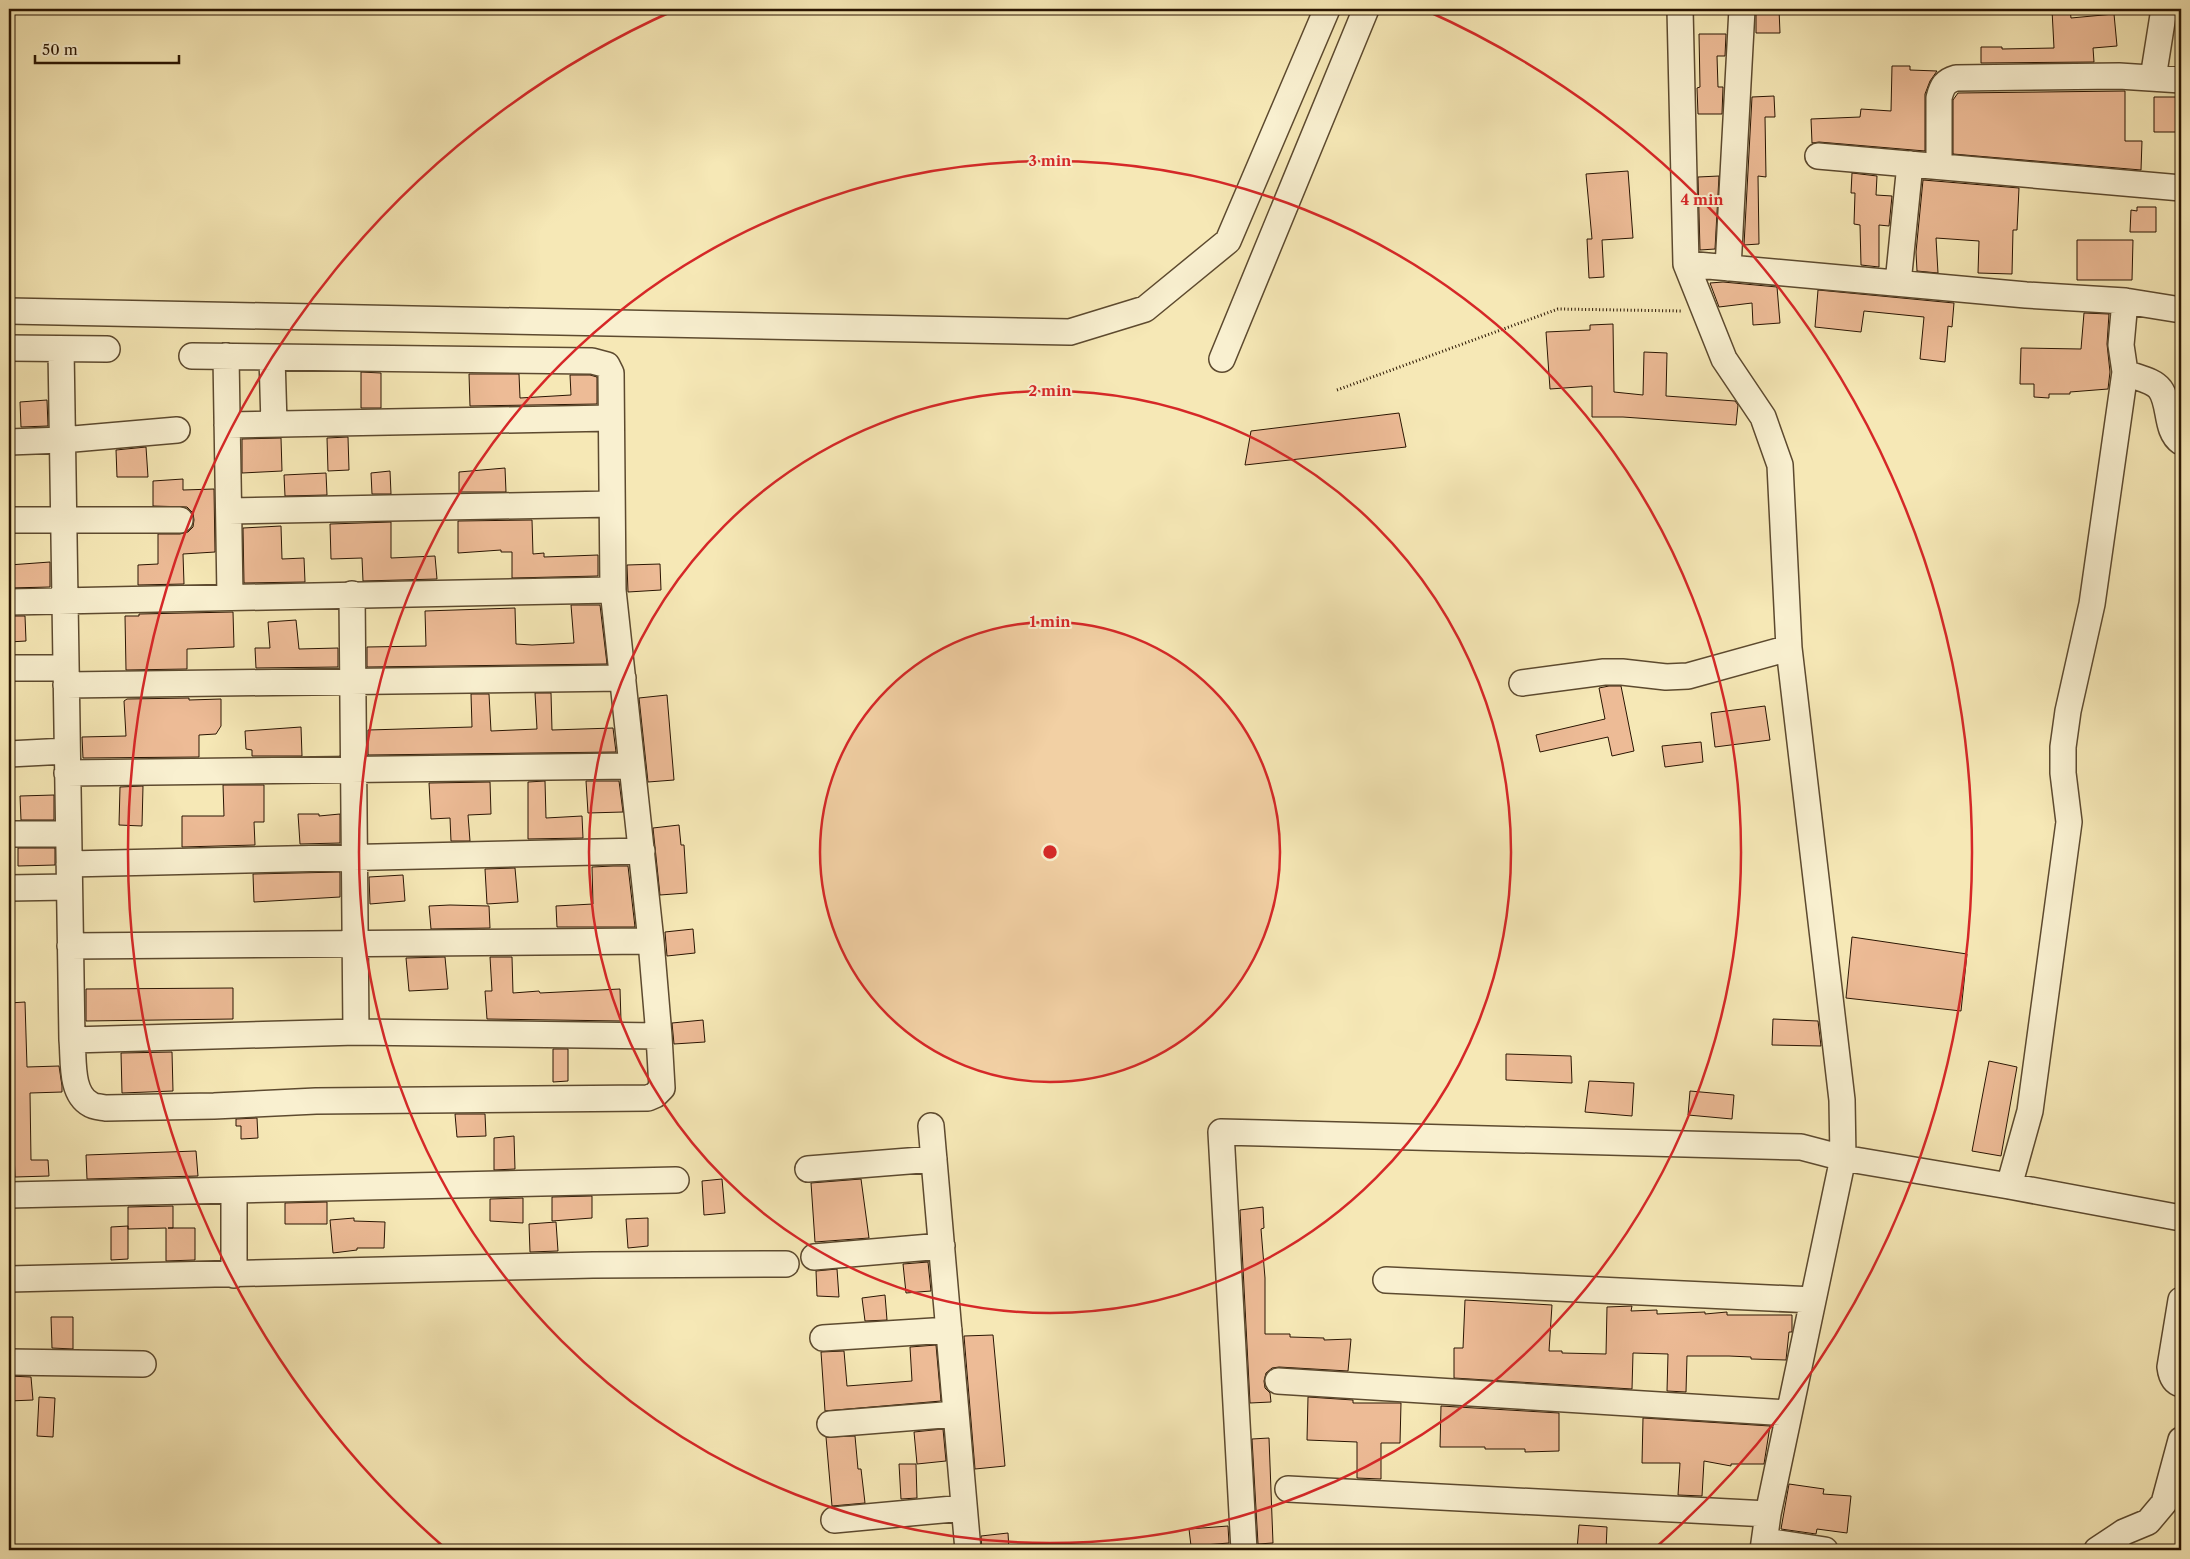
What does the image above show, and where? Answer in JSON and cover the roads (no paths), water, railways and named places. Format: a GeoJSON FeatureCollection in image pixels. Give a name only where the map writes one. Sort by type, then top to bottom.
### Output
{"type":"FeatureCollection","features":[{"type":"Feature","properties":{"kind":"street"},"geometry":{"type":"LineString","coordinates":[[9,311],[1070,332],[1145,309],[1228,241],[1327,9]]}},
{"type":"Feature","properties":{"kind":"street"},"geometry":{"type":"LineString","coordinates":[[1222,359],[1366,9]]}},
{"type":"Feature","properties":{"kind":"street"},"geometry":{"type":"LineString","coordinates":[[1680,9],[1686,264],[1724,359],[1763,417],[1780,465],[1789,648],[1842,1100],[1843,1158],[1768,1514],[1764,1546],[1826,1550]]}},
{"type":"Feature","properties":{"kind":"street"},"geometry":{"type":"LineString","coordinates":[[1728,268],[1742,9]]}},
{"type":"Feature","properties":{"kind":"street"},"geometry":{"type":"LineString","coordinates":[[2153,78],[2164,9]]}},
{"type":"Feature","properties":{"kind":"street"},"geometry":{"type":"LineString","coordinates":[[1939,166],[1939,98],[1941,88],[1947,80],[1956,78],[2118,76],[2181,80]]}},
{"type":"Feature","properties":{"kind":"street"},"geometry":{"type":"LineString","coordinates":[[1818,156],[2181,188]]}},
{"type":"Feature","properties":{"kind":"street"},"geometry":{"type":"LineString","coordinates":[[1898,283],[1910,164]]}},
{"type":"Feature","properties":{"kind":"street"},"geometry":{"type":"LineString","coordinates":[[1686,264],[2125,301],[2181,310]]}},
{"type":"Feature","properties":{"kind":"street"},"geometry":{"type":"LineString","coordinates":[[2010,1186],[2030,1112],[2069,822],[2063,773],[2064,747],[2068,711],[2092,604],[2125,372],[2121,345],[2125,301]]}},
{"type":"Feature","properties":{"kind":"street"},"geometry":{"type":"LineString","coordinates":[[9,348],[107,349]]}},
{"type":"Feature","properties":{"kind":"street"},"geometry":{"type":"LineString","coordinates":[[60,349],[72,1040],[76,1085],[80,1095],[90,1104],[106,1108],[214,1106],[316,1101],[648,1098],[655,1095],[662,1088],[659,1036],[642,851],[613,590],[611,373],[607,365],[602,362],[192,356]]}},
{"type":"Feature","properties":{"kind":"street"},"geometry":{"type":"LineString","coordinates":[[226,356],[230,596]]}},
{"type":"Feature","properties":{"kind":"street"},"geometry":{"type":"LineString","coordinates":[[272,357],[274,424]]}},
{"type":"Feature","properties":{"kind":"street"},"geometry":{"type":"LineString","coordinates":[[2125,372],[2159,388],[2173,432],[2181,442]]}},
{"type":"Feature","properties":{"kind":"street"},"geometry":{"type":"LineString","coordinates":[[227,425],[611,418]]}},
{"type":"Feature","properties":{"kind":"street"},"geometry":{"type":"LineString","coordinates":[[9,442],[62,440],[177,430]]}},
{"type":"Feature","properties":{"kind":"street"},"geometry":{"type":"LineString","coordinates":[[229,511],[612,504]]}},
{"type":"Feature","properties":{"kind":"street"},"geometry":{"type":"LineString","coordinates":[[9,520],[180,520]]}},
{"type":"Feature","properties":{"kind":"street"},"geometry":{"type":"LineString","coordinates":[[9,602],[230,596],[613,590]]}},
{"type":"Feature","properties":{"kind":"street"},"geometry":{"type":"LineString","coordinates":[[352,594],[356,1032]]}},
{"type":"Feature","properties":{"kind":"street"},"geometry":{"type":"LineString","coordinates":[[1522,683],[1604,672],[1666,677],[1688,676],[1789,648]]}},
{"type":"Feature","properties":{"kind":"street"},"geometry":{"type":"LineString","coordinates":[[9,668],[66,676],[352,682],[623,678]]}},
{"type":"Feature","properties":{"kind":"street"},"geometry":{"type":"LineString","coordinates":[[9,754],[67,762],[353,770],[632,766]]}},
{"type":"Feature","properties":{"kind":"street"},"geometry":{"type":"LineString","coordinates":[[9,834],[68,834]]}},
{"type":"Feature","properties":{"kind":"street"},"geometry":{"type":"LineString","coordinates":[[9,888],[69,875],[354,858],[642,851]]}},
{"type":"Feature","properties":{"kind":"street"},"geometry":{"type":"LineString","coordinates":[[70,946],[651,941]]}},
{"type":"Feature","properties":{"kind":"street"},"geometry":{"type":"LineString","coordinates":[[72,1040],[356,1032],[659,1036]]}},
{"type":"Feature","properties":{"kind":"street"},"geometry":{"type":"LineString","coordinates":[[931,1126],[968,1550]]}},
{"type":"Feature","properties":{"kind":"street"},"geometry":{"type":"LineString","coordinates":[[1244,1550],[1221,1132],[1801,1147],[1843,1158],[2010,1186],[2181,1218]]}},
{"type":"Feature","properties":{"kind":"street"},"geometry":{"type":"LineString","coordinates":[[808,1169],[934,1158]]}},
{"type":"Feature","properties":{"kind":"street"},"geometry":{"type":"LineString","coordinates":[[9,1195],[676,1180]]}},
{"type":"Feature","properties":{"kind":"street"},"geometry":{"type":"LineString","coordinates":[[234,1190],[234,1275]]}},
{"type":"Feature","properties":{"kind":"street"},"geometry":{"type":"LineString","coordinates":[[814,1257],[942,1246]]}},
{"type":"Feature","properties":{"kind":"street"},"geometry":{"type":"LineString","coordinates":[[9,1279],[593,1265],[786,1264]]}},
{"type":"Feature","properties":{"kind":"street"},"geometry":{"type":"LineString","coordinates":[[1386,1280],[1813,1300]]}},
{"type":"Feature","properties":{"kind":"street"},"geometry":{"type":"LineString","coordinates":[[2181,1300],[2170,1367],[2171,1376],[2177,1383],[2181,1384]]}},
{"type":"Feature","properties":{"kind":"street"},"geometry":{"type":"LineString","coordinates":[[823,1338],[949,1330]]}},
{"type":"Feature","properties":{"kind":"street"},"geometry":{"type":"LineString","coordinates":[[9,1362],[143,1364]]}},
{"type":"Feature","properties":{"kind":"street"},"geometry":{"type":"LineString","coordinates":[[1278,1381],[1789,1413]]}},
{"type":"Feature","properties":{"kind":"street"},"geometry":{"type":"LineString","coordinates":[[830,1424],[956,1414]]}},
{"type":"Feature","properties":{"kind":"street"},"geometry":{"type":"LineString","coordinates":[[2097,1550],[2124,1532],[2148,1522],[2164,1502],[2181,1440]]}},
{"type":"Feature","properties":{"kind":"street"},"geometry":{"type":"LineString","coordinates":[[1288,1489],[1768,1514]]}},
{"type":"Feature","properties":{"kind":"street"},"geometry":{"type":"LineString","coordinates":[[834,1520],[964,1508]]}}]}
